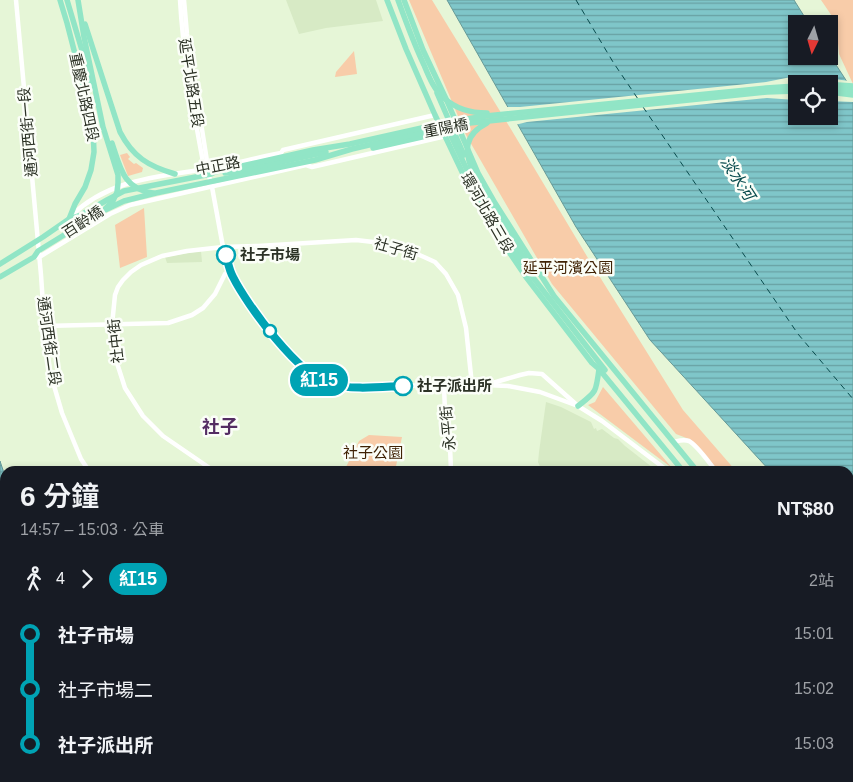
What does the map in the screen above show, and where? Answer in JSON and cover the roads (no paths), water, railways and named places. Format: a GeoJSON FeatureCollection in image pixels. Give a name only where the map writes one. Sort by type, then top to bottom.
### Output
{"type":"FeatureCollection","features":[{"type":"Feature","properties":{"kind":"main road","name":"重慶北路四段"},"geometry":{"type":"LineString","coordinates":[[43,237],[69,219],[75,204],[86,187],[94,152],[90,112],[60,0]]}},
{"type":"Feature","properties":{"kind":"main road"},"geometry":{"type":"LineString","coordinates":[[67,0],[88,76],[123,174],[128,182],[138,189],[156,193]]}},
{"type":"Feature","properties":{"kind":"main road","name":"重慶北路四段"},"geometry":{"type":"LineString","coordinates":[[78,0],[95,91]]}},
{"type":"Feature","properties":{"kind":"main road","name":"環河北路三段"},"geometry":{"type":"LineString","coordinates":[[387,0],[406,49],[435,115],[443,125],[464,176],[505,246],[526,278],[592,363],[679,466]]}},
{"type":"Feature","properties":{"kind":"main road"},"geometry":{"type":"LineString","coordinates":[[398,0],[434,87],[443,97],[463,110],[473,112],[485,114],[524,112]]}},
{"type":"Feature","properties":{"kind":"main road","name":"環河北路三段"},"geometry":{"type":"LineString","coordinates":[[404,0],[423,50],[478,172],[495,203],[541,276],[566,311],[693,466]]}},
{"type":"Feature","properties":{"kind":"main road"},"geometry":{"type":"LineString","coordinates":[[80,8],[121,134],[134,154],[154,168],[175,174]]}},
{"type":"Feature","properties":{"kind":"main road"},"geometry":{"type":"LineString","coordinates":[[423,50],[425,61],[444,111],[467,163],[488,196],[495,203]]}},
{"type":"Feature","properties":{"kind":"main road"},"geometry":{"type":"LineString","coordinates":[[838,87],[853,86]]}},
{"type":"Feature","properties":{"kind":"main road","name":"重陽橋"},"geometry":{"type":"LineString","coordinates":[[103,211],[124,201],[156,193],[315,160],[480,117],[788,87]]}},
{"type":"Feature","properties":{"kind":"main road"},"geometry":{"type":"LineString","coordinates":[[838,88],[853,91]]}},
{"type":"Feature","properties":{"kind":"main road","name":"百齡橋"},"geometry":{"type":"LineString","coordinates":[[0,277],[34,257],[38,251],[103,211],[113,201],[117,192],[118,175],[103,127],[95,91]]}},
{"type":"Feature","properties":{"kind":"main road","name":"重陽橋"},"geometry":{"type":"LineString","coordinates":[[69,219],[81,215],[124,191],[211,174],[287,156],[453,124],[788,91]]}},
{"type":"Feature","properties":{"kind":"main road"},"geometry":{"type":"LineString","coordinates":[[838,93],[853,95]]}},
{"type":"Feature","properties":{"kind":"main road"},"geometry":{"type":"LineString","coordinates":[[447,102],[443,125],[473,183],[522,262],[606,372],[682,466]]}},
{"type":"Feature","properties":{"kind":"main road"},"geometry":{"type":"LineString","coordinates":[[281,153],[306,150],[440,120],[453,124]]}},
{"type":"Feature","properties":{"kind":"main road"},"geometry":{"type":"LineString","coordinates":[[492,121],[482,126],[470,139],[467,147],[467,159],[522,255],[541,276]]}},
{"type":"Feature","properties":{"kind":"main road"},"geometry":{"type":"LineString","coordinates":[[309,164],[440,132],[453,124]]}},
{"type":"Feature","properties":{"kind":"main road"},"geometry":{"type":"LineString","coordinates":[[211,174],[236,172],[443,125]]}},
{"type":"Feature","properties":{"kind":"main road"},"geometry":{"type":"LineString","coordinates":[[224,178],[236,172]]}},
{"type":"Feature","properties":{"kind":"main road","name":"百齡橋"},"geometry":{"type":"LineString","coordinates":[[0,264],[43,237]]}},
{"type":"Feature","properties":{"kind":"main road"},"geometry":{"type":"LineString","coordinates":[[578,406],[595,391],[599,369]]}},
{"type":"Feature","properties":{"kind":"street","name":"通河西街一段"},"geometry":{"type":"LineString","coordinates":[[16,0],[40,264]]}},
{"type":"Feature","properties":{"kind":"street","name":"延平北路五段"},"geometry":{"type":"LineString","coordinates":[[180,0],[188,78],[203,162],[212,187],[223,247],[233,277],[250,305],[279,342],[306,370],[318,380],[329,384],[350,387],[485,385]]}},
{"type":"Feature","properties":{"kind":"street","name":"延平北路五段"},"geometry":{"type":"LineString","coordinates":[[184,0],[207,160],[206,167]]}},
{"type":"Feature","properties":{"kind":"street","name":"中正路"},"geometry":{"type":"LineString","coordinates":[[69,219],[79,208],[91,200],[124,184],[185,173],[206,167],[241,162],[281,153],[283,150],[435,115]]}},
{"type":"Feature","properties":{"kind":"street","name":"中正路"},"geometry":{"type":"LineString","coordinates":[[130,205],[309,164],[312,167],[446,136]]}},
{"type":"Feature","properties":{"kind":"street"},"geometry":{"type":"LineString","coordinates":[[241,162],[245,179]]}},
{"type":"Feature","properties":{"kind":"street"},"geometry":{"type":"LineString","coordinates":[[185,173],[190,192]]}},
{"type":"Feature","properties":{"kind":"street","name":"百齡橋"},"geometry":{"type":"LineString","coordinates":[[34,257],[41,256],[110,214],[130,205]]}},
{"type":"Feature","properties":{"kind":"street","name":"社子街"},"geometry":{"type":"LineString","coordinates":[[223,247],[368,240],[401,247],[435,262],[446,274],[461,303],[467,333],[472,385]]}},
{"type":"Feature","properties":{"kind":"street","name":"社中街"},"geometry":{"type":"LineString","coordinates":[[207,466],[163,436],[143,416],[125,388],[116,360],[112,325],[115,295],[118,287],[131,272],[141,265],[162,256],[223,247]]}},
{"type":"Feature","properties":{"kind":"street","name":"通河西街二段"},"geometry":{"type":"LineString","coordinates":[[40,264],[44,326],[50,372],[62,413],[86,466]]}},
{"type":"Feature","properties":{"kind":"street"},"geometry":{"type":"LineString","coordinates":[[44,326],[168,323],[192,315],[203,308],[214,294],[224,275],[230,270]]}},
{"type":"Feature","properties":{"kind":"street"},"geometry":{"type":"LineString","coordinates":[[485,385],[529,373],[542,374],[578,406],[602,421],[661,466]]}},
{"type":"Feature","properties":{"kind":"street"},"geometry":{"type":"LineString","coordinates":[[485,385],[508,386],[540,392],[578,406]]}},
{"type":"Feature","properties":{"kind":"street","name":"永平街"},"geometry":{"type":"LineString","coordinates":[[444,386],[451,466]]}},
{"type":"Feature","properties":{"kind":"street"},"geometry":{"type":"LineString","coordinates":[[673,442],[682,440],[689,442],[712,466]]}},
{"type":"Feature","properties":{"kind":"water","name":"淡水河"},"geometry":{"type":"Polygon","coordinates":[[[447,0],[794,0],[803,15],[788,15],[788,65],[836,65],[853,91],[853,466],[765,466],[650,340],[576,227],[447,0]]]}},
{"type":"Feature","properties":{"kind":"place","name":"社子市場"},"geometry":{"type":"Point","coordinates":[226,255]}},
{"type":"Feature","properties":{"kind":"place","name":"社子派出所"},"geometry":{"type":"Point","coordinates":[403,386]}},
{"type":"Feature","properties":{"kind":"district","name":"社子"},"geometry":{"type":"Point","coordinates":[220,427]}},
{"type":"Feature","properties":{"kind":"park label","name":"延平河濱公園"},"geometry":{"type":"Point","coordinates":[568,268]}},
{"type":"Feature","properties":{"kind":"park label","name":"社子公園"},"geometry":{"type":"Point","coordinates":[373,453]}}]}
